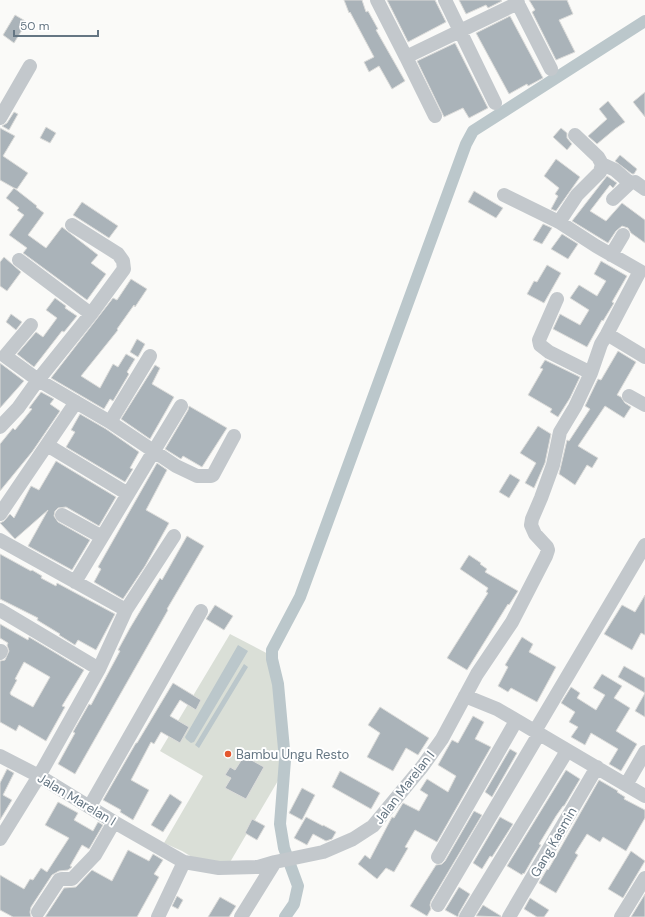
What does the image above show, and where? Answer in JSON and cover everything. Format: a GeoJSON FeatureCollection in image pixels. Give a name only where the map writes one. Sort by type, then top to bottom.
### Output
{"type":"FeatureCollection","features":[{"type":"Feature","properties":{"kind":"street"},"geometry":{"type":"LineString","coordinates":[[377,0],[435,116]]}},
{"type":"Feature","properties":{"kind":"street"},"geometry":{"type":"LineString","coordinates":[[445,0],[495,103]]}},
{"type":"Feature","properties":{"kind":"street"},"geometry":{"type":"LineString","coordinates":[[406,57],[517,2],[551,69]]}},
{"type":"Feature","properties":{"kind":"street"},"geometry":{"type":"LineString","coordinates":[[0,118],[30,66]]}},
{"type":"Feature","properties":{"kind":"street"},"geometry":{"type":"LineString","coordinates":[[575,135],[598,157],[602,164],[615,170],[630,183]]}},
{"type":"Feature","properties":{"kind":"street"},"geometry":{"type":"LineString","coordinates":[[559,222],[577,195],[600,172],[602,164]]}},
{"type":"Feature","properties":{"kind":"street"},"geometry":{"type":"LineString","coordinates":[[613,199],[630,183],[635,182],[645,189]]}},
{"type":"Feature","properties":{"kind":"street"},"geometry":{"type":"LineString","coordinates":[[504,195],[559,222],[611,255],[643,267]]}},
{"type":"Feature","properties":{"kind":"street"},"geometry":{"type":"LineString","coordinates":[[0,427],[18,408],[124,269],[123,261],[118,254],[72,225]]}},
{"type":"Feature","properties":{"kind":"street"},"geometry":{"type":"LineString","coordinates":[[611,255],[623,235]]}},
{"type":"Feature","properties":{"kind":"street"},"geometry":{"type":"LineString","coordinates":[[19,260],[91,314]]}},
{"type":"Feature","properties":{"kind":"street","name":"Jalan Marelan I"},"geometry":{"type":"LineString","coordinates":[[0,756],[39,776],[114,822],[184,862],[219,868],[258,867],[323,852],[353,839],[373,826],[422,767],[442,739],[477,674],[512,622],[546,556],[548,550],[547,547],[535,534],[531,525],[553,465],[560,432],[575,407],[591,373],[601,344],[643,267]]}},
{"type":"Feature","properties":{"kind":"street"},"geometry":{"type":"LineString","coordinates":[[557,299],[539,340],[540,345],[549,352],[591,373]]}},
{"type":"Feature","properties":{"kind":"street"},"geometry":{"type":"LineString","coordinates":[[31,325],[5,356],[38,380],[110,422],[176,466],[197,476],[211,476],[214,474],[234,436]]}},
{"type":"Feature","properties":{"kind":"street"},"geometry":{"type":"LineString","coordinates":[[607,334],[645,357]]}},
{"type":"Feature","properties":{"kind":"street"},"geometry":{"type":"LineString","coordinates":[[110,422],[150,356]]}},
{"type":"Feature","properties":{"kind":"street"},"geometry":{"type":"LineString","coordinates":[[629,396],[645,404]]}},
{"type":"Feature","properties":{"kind":"street"},"geometry":{"type":"LineString","coordinates":[[0,514],[76,402]]}},
{"type":"Feature","properties":{"kind":"street"},"geometry":{"type":"LineString","coordinates":[[75,582],[181,406]]}},
{"type":"Feature","properties":{"kind":"street"},"geometry":{"type":"LineString","coordinates":[[47,446],[128,494]]}},
{"type":"Feature","properties":{"kind":"street"},"geometry":{"type":"LineString","coordinates":[[62,515],[102,537]]}},
{"type":"Feature","properties":{"kind":"street"},"geometry":{"type":"LineString","coordinates":[[0,839],[39,776],[99,669],[126,610],[174,536]]}},
{"type":"Feature","properties":{"kind":"street"},"geometry":{"type":"LineString","coordinates":[[0,540],[126,610]]}},
{"type":"Feature","properties":{"kind":"street"},"geometry":{"type":"LineString","coordinates":[[438,905],[645,545]]}},
{"type":"Feature","properties":{"kind":"street"},"geometry":{"type":"LineString","coordinates":[[0,610],[99,669]]}},
{"type":"Feature","properties":{"kind":"street"},"geometry":{"type":"LineString","coordinates":[[90,806],[201,611]]}},
{"type":"Feature","properties":{"kind":"street"},"geometry":{"type":"LineString","coordinates":[[465,696],[497,709],[645,796]]}},
{"type":"Feature","properties":{"kind":"street"},"geometry":{"type":"LineString","coordinates":[[438,857],[516,721]]}},
{"type":"Feature","properties":{"kind":"street"},"geometry":{"type":"LineString","coordinates":[[466,917],[567,751]]}},
{"type":"Feature","properties":{"kind":"street"},"geometry":{"type":"LineString","coordinates":[[626,785],[645,752]]}},
{"type":"Feature","properties":{"kind":"street","name":"Gang Kasmin"},"geometry":{"type":"LineString","coordinates":[[509,917],[597,768]]}},
{"type":"Feature","properties":{"kind":"street"},"geometry":{"type":"LineString","coordinates":[[38,912],[59,880],[72,879],[95,855],[114,822]]}},
{"type":"Feature","properties":{"kind":"street"},"geometry":{"type":"LineString","coordinates":[[241,917],[280,861]]}},
{"type":"Feature","properties":{"kind":"street"},"geometry":{"type":"LineString","coordinates":[[158,917],[184,862]]}},
{"type":"Feature","properties":{"kind":"street"},"geometry":{"type":"LineString","coordinates":[[621,917],[645,878]]}},
{"type":"Feature","properties":{"kind":"shaded area"},"geometry":{"type":"Polygon","coordinates":[[[230,634],[272,656],[278,686],[285,760],[279,779],[226,869],[202,863],[182,851],[164,843],[203,776],[160,751],[230,634]]]}},
{"type":"Feature","properties":{"kind":"shaded area"},"geometry":{"type":"Polygon","coordinates":[[[238,645],[248,651],[194,742],[191,743],[185,737],[238,645]]]}},
{"type":"Feature","properties":{"kind":"shaded area"},"geometry":{"type":"Polygon","coordinates":[[[244,664],[248,667],[199,748],[195,745],[244,664]]]}},
{"type":"Feature","properties":{"kind":"building"},"geometry":{"type":"Polygon","coordinates":[[[344,0],[362,0],[366,12],[368,11],[378,29],[376,30],[405,81],[392,89],[379,66],[369,72],[364,62],[374,57],[350,12],[349,13],[344,0]]]}},
{"type":"Feature","properties":{"kind":"building"},"geometry":{"type":"Polygon","coordinates":[[[387,0],[435,0],[446,22],[408,42],[387,0]]]}},
{"type":"Feature","properties":{"kind":"building"},"geometry":{"type":"Polygon","coordinates":[[[459,0],[502,1],[488,8],[486,5],[466,14],[459,0]]]}},
{"type":"Feature","properties":{"kind":"building"},"geometry":{"type":"Polygon","coordinates":[[[529,0],[567,0],[573,14],[559,20],[575,52],[556,60],[532,12],[535,10],[529,0]]]}},
{"type":"Feature","properties":{"kind":"building"},"geometry":{"type":"Polygon","coordinates":[[[15,15],[27,22],[14,43],[3,35],[15,15]]]}},
{"type":"Feature","properties":{"kind":"building"},"geometry":{"type":"Polygon","coordinates":[[[510,16],[543,78],[528,86],[527,84],[509,94],[476,33],[510,16]]]}},
{"type":"Feature","properties":{"kind":"building"},"geometry":{"type":"Polygon","coordinates":[[[455,43],[488,108],[469,118],[463,108],[444,117],[417,61],[455,43]]]}},
{"type":"Feature","properties":{"kind":"building"},"geometry":{"type":"Polygon","coordinates":[[[645,92],[645,117],[633,102],[645,92]]]}},
{"type":"Feature","properties":{"kind":"building"},"geometry":{"type":"Polygon","coordinates":[[[608,101],[625,122],[597,144],[588,136],[607,119],[599,109],[608,101]]]}},
{"type":"Feature","properties":{"kind":"building"},"geometry":{"type":"Polygon","coordinates":[[[14,112],[18,114],[9,130],[2,126],[7,123],[14,112]]]}},
{"type":"Feature","properties":{"kind":"building"},"geometry":{"type":"Polygon","coordinates":[[[46,127],[56,133],[50,143],[40,138],[46,127]]]}},
{"type":"Feature","properties":{"kind":"building"},"geometry":{"type":"Polygon","coordinates":[[[0,128],[15,136],[3,156],[28,173],[17,189],[0,180],[0,128]]]}},
{"type":"Feature","properties":{"kind":"building"},"geometry":{"type":"Polygon","coordinates":[[[561,128],[567,133],[567,138],[572,144],[567,150],[553,137],[561,128]]]}},
{"type":"Feature","properties":{"kind":"building"},"geometry":{"type":"Polygon","coordinates":[[[620,155],[637,169],[634,174],[615,161],[620,155]]]}},
{"type":"Feature","properties":{"kind":"building"},"geometry":{"type":"Polygon","coordinates":[[[556,159],[580,177],[556,211],[551,209],[558,196],[555,194],[559,188],[544,176],[556,159]]]}},
{"type":"Feature","properties":{"kind":"building"},"geometry":{"type":"Polygon","coordinates":[[[607,176],[617,183],[613,188],[610,185],[590,211],[606,221],[622,203],[645,220],[645,243],[631,233],[628,228],[622,226],[616,231],[608,243],[572,221],[607,176]]]}},
{"type":"Feature","properties":{"kind":"building"},"geometry":{"type":"Polygon","coordinates":[[[14,188],[44,213],[28,235],[46,248],[62,227],[98,255],[91,263],[106,274],[87,300],[23,253],[27,248],[9,235],[24,215],[17,210],[19,208],[6,198],[14,188]]]}},
{"type":"Feature","properties":{"kind":"building"},"geometry":{"type":"Polygon","coordinates":[[[474,191],[503,208],[496,218],[468,202],[474,191]]]}},
{"type":"Feature","properties":{"kind":"building"},"geometry":{"type":"Polygon","coordinates":[[[82,202],[118,226],[109,238],[73,215],[82,202]]]}},
{"type":"Feature","properties":{"kind":"building"},"geometry":{"type":"Polygon","coordinates":[[[543,224],[552,228],[542,244],[533,240],[543,224]]]}},
{"type":"Feature","properties":{"kind":"building"},"geometry":{"type":"Polygon","coordinates":[[[562,234],[578,244],[568,259],[551,249],[562,234]]]}},
{"type":"Feature","properties":{"kind":"building"},"geometry":{"type":"Polygon","coordinates":[[[4,257],[21,272],[7,291],[0,286],[0,262],[4,257]]]}},
{"type":"Feature","properties":{"kind":"building"},"geometry":{"type":"Polygon","coordinates":[[[601,261],[627,276],[612,302],[614,303],[603,321],[602,320],[587,347],[553,329],[560,314],[580,325],[589,310],[570,298],[579,285],[597,296],[606,281],[594,274],[601,261]]]}},
{"type":"Feature","properties":{"kind":"building"},"geometry":{"type":"Polygon","coordinates":[[[547,265],[561,273],[544,303],[527,294],[534,281],[537,282],[547,265]]]}},
{"type":"Feature","properties":{"kind":"building"},"geometry":{"type":"Polygon","coordinates":[[[131,279],[147,289],[117,329],[118,330],[81,376],[100,388],[113,364],[118,367],[126,354],[135,359],[127,372],[129,374],[113,401],[110,399],[104,409],[51,378],[113,298],[117,300],[131,279]]]}},
{"type":"Feature","properties":{"kind":"building"},"geometry":{"type":"Polygon","coordinates":[[[55,298],[66,306],[65,308],[77,316],[64,332],[62,331],[34,367],[17,354],[36,332],[43,337],[57,318],[46,310],[55,298]]]}},
{"type":"Feature","properties":{"kind":"building"},"geometry":{"type":"Polygon","coordinates":[[[11,314],[22,322],[16,330],[6,322],[11,314]]]}},
{"type":"Feature","properties":{"kind":"building"},"geometry":{"type":"Polygon","coordinates":[[[137,339],[145,344],[138,357],[130,352],[137,339]]]}},
{"type":"Feature","properties":{"kind":"building"},"geometry":{"type":"Polygon","coordinates":[[[618,351],[636,362],[617,395],[631,407],[624,418],[605,406],[578,446],[598,458],[592,468],[587,465],[575,485],[559,474],[567,440],[569,441],[590,409],[585,406],[598,379],[601,380],[618,351]]]}},
{"type":"Feature","properties":{"kind":"building"},"geometry":{"type":"Polygon","coordinates":[[[545,360],[580,377],[570,398],[558,417],[550,412],[552,409],[528,395],[543,369],[540,368],[545,360]]]}},
{"type":"Feature","properties":{"kind":"building"},"geometry":{"type":"Polygon","coordinates":[[[0,363],[24,381],[0,408],[0,363]]]}},
{"type":"Feature","properties":{"kind":"building"},"geometry":{"type":"Polygon","coordinates":[[[155,365],[160,368],[152,384],[174,397],[150,439],[121,419],[155,365]]]}},
{"type":"Feature","properties":{"kind":"building"},"geometry":{"type":"Polygon","coordinates":[[[41,392],[54,399],[50,404],[60,411],[32,452],[0,491],[0,444],[13,428],[15,430],[32,409],[29,408],[41,392]]]}},
{"type":"Feature","properties":{"kind":"building"},"geometry":{"type":"Polygon","coordinates":[[[189,406],[227,428],[202,467],[183,456],[181,459],[165,449],[189,406]]]}},
{"type":"Feature","properties":{"kind":"building"},"geometry":{"type":"Polygon","coordinates":[[[80,414],[106,429],[139,452],[130,468],[133,469],[125,482],[66,447],[75,432],[71,430],[80,414]]]}},
{"type":"Feature","properties":{"kind":"building"},"geometry":{"type":"Polygon","coordinates":[[[538,426],[551,434],[545,463],[534,488],[525,483],[536,463],[520,453],[538,426]]]}},
{"type":"Feature","properties":{"kind":"building"},"geometry":{"type":"Polygon","coordinates":[[[56,461],[116,497],[99,526],[66,507],[58,508],[55,511],[54,516],[58,522],[90,540],[72,570],[28,546],[48,510],[15,539],[0,523],[10,514],[14,518],[31,486],[39,490],[56,461]]]}},
{"type":"Feature","properties":{"kind":"building"},"geometry":{"type":"Polygon","coordinates":[[[157,463],[167,470],[146,510],[169,523],[145,566],[123,599],[94,582],[101,569],[98,567],[157,463]]]}},
{"type":"Feature","properties":{"kind":"building"},"geometry":{"type":"Polygon","coordinates":[[[510,474],[520,480],[509,498],[499,492],[510,474]]]}},
{"type":"Feature","properties":{"kind":"building"},"geometry":{"type":"Polygon","coordinates":[[[187,536],[204,546],[75,774],[58,764],[75,733],[73,732],[89,704],[91,705],[120,651],[118,650],[130,628],[160,578],[162,580],[187,536]]]}},
{"type":"Feature","properties":{"kind":"building"},"geometry":{"type":"Polygon","coordinates":[[[0,554],[31,571],[32,570],[42,576],[41,578],[56,586],[57,583],[115,614],[96,650],[78,640],[75,645],[37,620],[38,618],[0,599],[0,554]]]}},
{"type":"Feature","properties":{"kind":"building"},"geometry":{"type":"Polygon","coordinates":[[[469,555],[487,569],[485,572],[518,591],[509,605],[508,604],[467,670],[447,658],[488,593],[486,592],[488,588],[460,569],[469,555]]]}},
{"type":"Feature","properties":{"kind":"building"},"geometry":{"type":"Polygon","coordinates":[[[645,595],[645,635],[641,633],[632,650],[604,634],[622,605],[635,612],[645,595]]]}},
{"type":"Feature","properties":{"kind":"building"},"geometry":{"type":"Polygon","coordinates":[[[215,605],[233,616],[224,630],[206,619],[215,605]]]}},
{"type":"Feature","properties":{"kind":"building"},"geometry":{"type":"Polygon","coordinates":[[[0,624],[28,640],[29,637],[84,670],[62,706],[65,707],[46,741],[19,725],[16,731],[0,722],[0,661],[5,660],[9,651],[7,645],[8,643],[0,638],[0,624]],[[24,662],[15,679],[17,680],[10,693],[33,707],[50,677],[24,662]]]}},
{"type":"Feature","properties":{"kind":"building"},"geometry":{"type":"Polygon","coordinates":[[[522,637],[533,644],[529,652],[556,667],[537,702],[511,688],[508,692],[498,686],[508,667],[505,665],[522,637]]]}},
{"type":"Feature","properties":{"kind":"building"},"geometry":{"type":"Polygon","coordinates":[[[624,666],[645,678],[645,693],[618,677],[624,666]]]}},
{"type":"Feature","properties":{"kind":"building"},"geometry":{"type":"Polygon","coordinates":[[[602,674],[622,686],[614,698],[630,708],[616,731],[637,744],[621,771],[609,764],[618,749],[591,733],[585,745],[571,737],[578,727],[569,722],[575,712],[561,703],[571,687],[580,693],[577,698],[596,710],[605,695],[593,688],[602,674]]]}},
{"type":"Feature","properties":{"kind":"building"},"geometry":{"type":"Polygon","coordinates":[[[173,683],[201,700],[196,710],[180,700],[170,716],[189,727],[180,743],[161,732],[154,744],[151,742],[131,780],[149,790],[133,820],[120,812],[121,810],[103,800],[173,683]]]}},
{"type":"Feature","properties":{"kind":"building"},"geometry":{"type":"Polygon","coordinates":[[[645,693],[645,717],[635,711],[645,693]]]}},
{"type":"Feature","properties":{"kind":"building"},"geometry":{"type":"Polygon","coordinates":[[[380,707],[429,738],[418,755],[406,748],[393,771],[367,757],[380,733],[368,725],[380,707]]]}},
{"type":"Feature","properties":{"kind":"building"},"geometry":{"type":"Polygon","coordinates":[[[473,716],[484,722],[475,739],[491,747],[437,842],[415,830],[405,847],[408,848],[394,872],[386,868],[377,879],[358,864],[365,855],[370,859],[392,817],[394,818],[403,803],[419,811],[428,795],[420,790],[427,779],[448,792],[456,776],[438,765],[452,740],[458,743],[473,716]]]}},
{"type":"Feature","properties":{"kind":"building"},"geometry":{"type":"Polygon","coordinates":[[[510,749],[517,753],[492,797],[485,792],[510,749]]]}},
{"type":"Feature","properties":{"kind":"building"},"geometry":{"type":"Polygon","coordinates":[[[244,756],[264,767],[246,799],[225,788],[231,778],[225,775],[230,767],[235,770],[244,756]]]}},
{"type":"Feature","properties":{"kind":"building"},"geometry":{"type":"Polygon","coordinates":[[[7,769],[14,773],[3,795],[12,800],[0,820],[0,783],[7,769]]]}},
{"type":"Feature","properties":{"kind":"building"},"geometry":{"type":"Polygon","coordinates":[[[566,770],[580,779],[539,844],[541,845],[522,875],[507,866],[566,770]]]}},
{"type":"Feature","properties":{"kind":"building"},"geometry":{"type":"Polygon","coordinates":[[[340,771],[380,793],[371,809],[332,787],[340,771]]]}},
{"type":"Feature","properties":{"kind":"building"},"geometry":{"type":"Polygon","coordinates":[[[599,780],[618,791],[617,792],[625,797],[624,799],[645,810],[645,818],[626,851],[603,837],[600,842],[587,834],[575,853],[578,855],[556,893],[539,883],[547,869],[548,870],[599,780]]]}},
{"type":"Feature","properties":{"kind":"building"},"geometry":{"type":"Polygon","coordinates":[[[302,788],[315,795],[302,820],[289,813],[302,788]]]}},
{"type":"Feature","properties":{"kind":"building"},"geometry":{"type":"Polygon","coordinates":[[[170,794],[182,802],[163,832],[151,825],[170,794]]]}},
{"type":"Feature","properties":{"kind":"building"},"geometry":{"type":"Polygon","coordinates":[[[58,802],[78,813],[74,820],[93,831],[98,822],[103,825],[89,849],[82,845],[70,866],[72,867],[68,870],[59,871],[52,875],[31,907],[31,917],[13,917],[0,910],[0,875],[24,889],[30,879],[33,880],[41,868],[47,872],[69,838],[45,825],[58,802]]]}},
{"type":"Feature","properties":{"kind":"building"},"geometry":{"type":"Polygon","coordinates":[[[474,811],[482,815],[431,901],[431,909],[427,916],[410,906],[436,865],[442,864],[445,861],[474,811]]]}},
{"type":"Feature","properties":{"kind":"building"},"geometry":{"type":"Polygon","coordinates":[[[306,817],[336,832],[332,839],[326,841],[313,834],[307,845],[294,838],[306,817]]]}},
{"type":"Feature","properties":{"kind":"building"},"geometry":{"type":"Polygon","coordinates":[[[500,817],[513,824],[492,857],[490,856],[482,869],[473,863],[500,817]]]}},
{"type":"Feature","properties":{"kind":"building"},"geometry":{"type":"Polygon","coordinates":[[[252,819],[265,826],[257,840],[245,833],[252,819]]]}},
{"type":"Feature","properties":{"kind":"building"},"geometry":{"type":"Polygon","coordinates":[[[128,850],[149,861],[153,854],[163,860],[154,874],[159,877],[137,917],[45,917],[64,888],[76,887],[92,870],[112,881],[128,850]]]}},
{"type":"Feature","properties":{"kind":"building"},"geometry":{"type":"Polygon","coordinates":[[[631,851],[645,861],[623,898],[608,889],[631,851]]]}},
{"type":"Feature","properties":{"kind":"building"},"geometry":{"type":"Polygon","coordinates":[[[459,887],[470,894],[458,917],[445,910],[459,887]]]}},
{"type":"Feature","properties":{"kind":"building"},"geometry":{"type":"Polygon","coordinates":[[[645,894],[645,917],[631,917],[645,894]]]}},
{"type":"Feature","properties":{"kind":"building"},"geometry":{"type":"Polygon","coordinates":[[[177,896],[183,900],[178,909],[172,906],[177,896]]]}},
{"type":"Feature","properties":{"kind":"building"},"geometry":{"type":"Polygon","coordinates":[[[220,897],[236,906],[229,917],[208,917],[220,897]]]}},
{"type":"Feature","properties":{"kind":"building"},"geometry":{"type":"Polygon","coordinates":[[[530,898],[549,910],[544,917],[537,917],[524,909],[530,898]]]}},
{"type":"Feature","properties":{"kind":"building"},"geometry":{"type":"Polygon","coordinates":[[[483,905],[501,916],[501,917],[476,916],[483,905]]]}},
{"type":"Feature","properties":{"kind":"waterway"},"geometry":{"type":"LineString","coordinates":[[285,917],[294,904],[298,886],[284,848],[280,824],[285,760],[278,684],[272,659],[272,650],[300,597],[466,144],[473,131],[645,21]]}},
{"type":"Feature","properties":{"kind":"place","name":"Bambu Ungu Resto"},"geometry":{"type":"Point","coordinates":[228,754]}}]}
